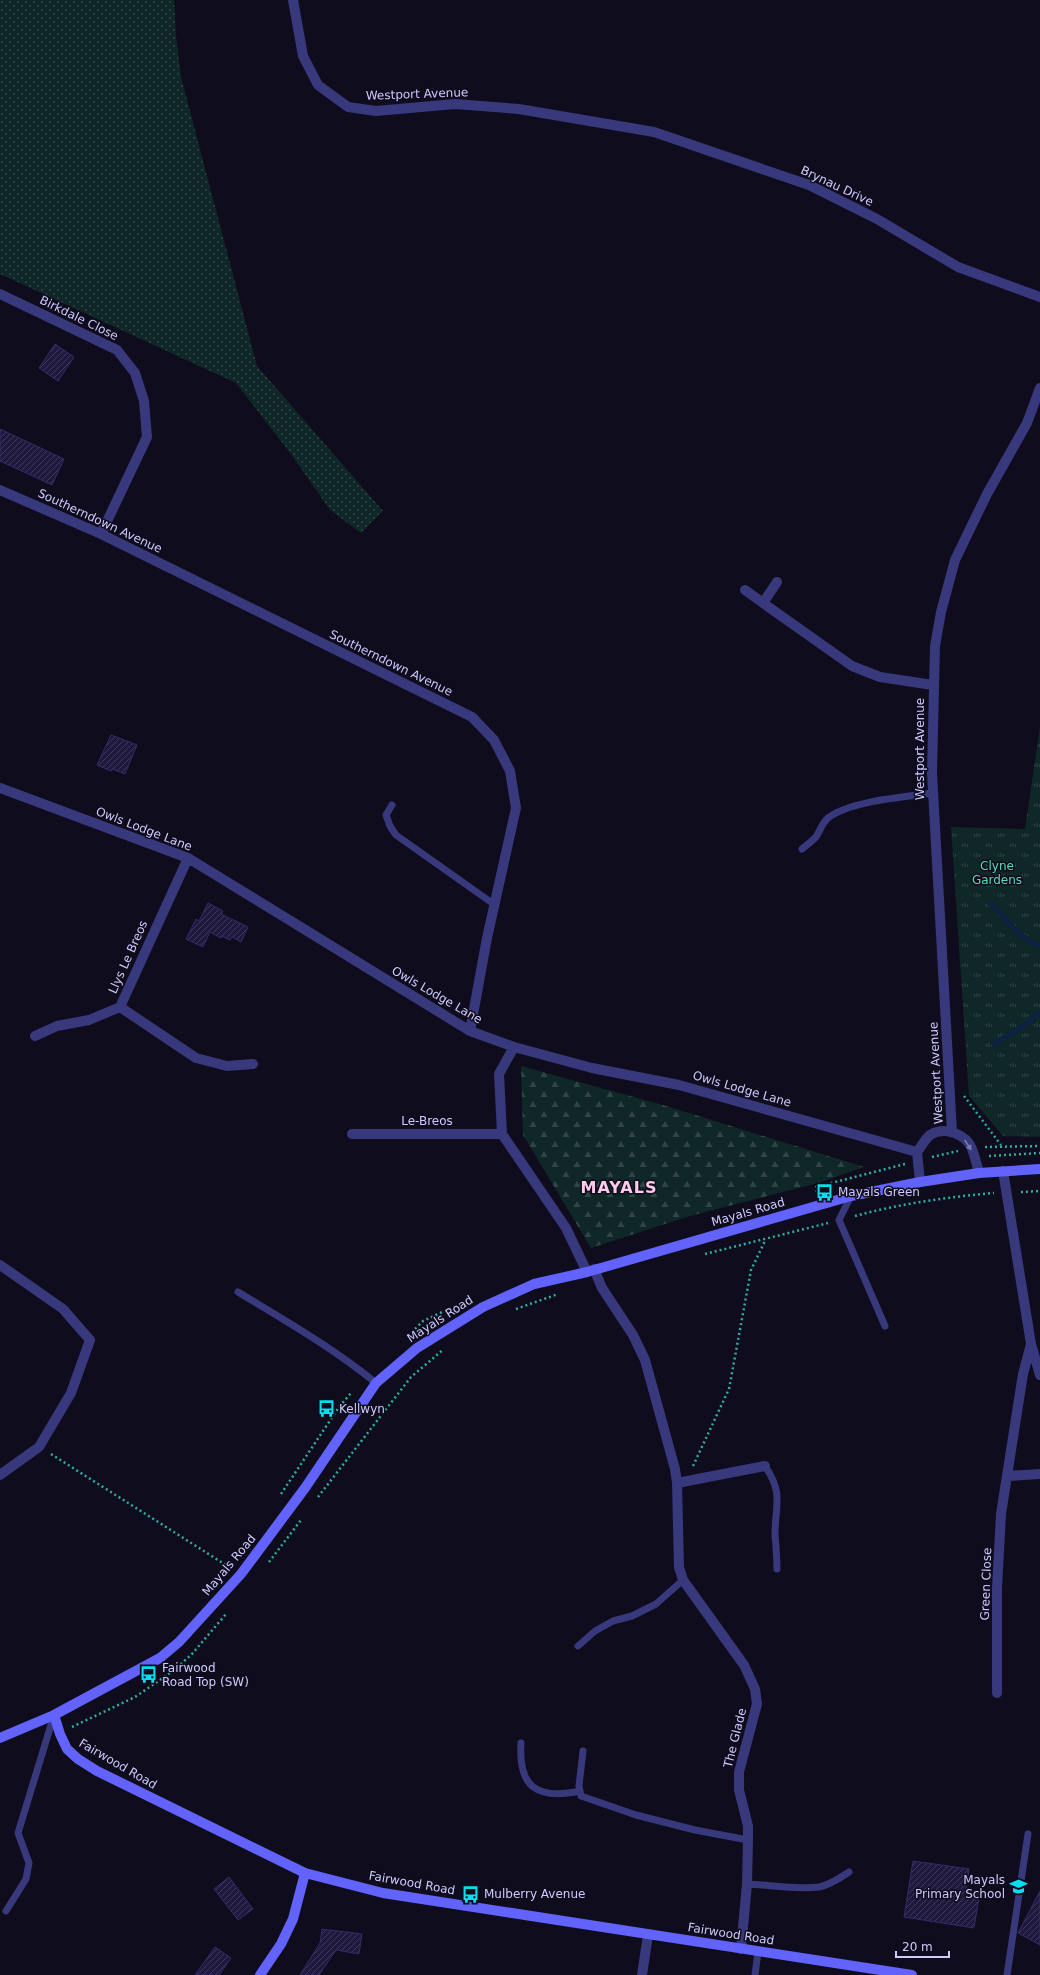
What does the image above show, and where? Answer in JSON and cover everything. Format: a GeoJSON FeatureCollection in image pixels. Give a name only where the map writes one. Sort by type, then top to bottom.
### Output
{"type":"FeatureCollection","features":[{"type":"Feature","properties":{"kind":"main road","name":"Mayals Road"},"geometry":{"type":"LineString","coordinates":[[0,1738],[54,1715],[160,1658],[179,1642],[241,1574],[306,1488],[376,1383],[417,1348],[483,1307],[534,1284],[590,1271],[851,1196],[920,1182],[979,1173],[1040,1169]]}},
{"type":"Feature","properties":{"kind":"main road","name":"Fairwood Road"},"geometry":{"type":"LineString","coordinates":[[54,1715],[66,1750],[78,1759],[128,1787],[305,1873],[383,1893],[912,1975]]}},
{"type":"Feature","properties":{"kind":"main road"},"geometry":{"type":"LineString","coordinates":[[260,1975],[281,1944],[287,1932],[305,1873]]}},
{"type":"Feature","properties":{"kind":"street","name":"Westport Avenue"},"geometry":{"type":"LineString","coordinates":[[293,0],[303,56],[318,86],[348,108],[376,111],[455,104],[519,109],[589,120]]}},
{"type":"Feature","properties":{"kind":"street","name":"Brynau Drive"},"geometry":{"type":"LineString","coordinates":[[589,120],[654,132],[809,185],[876,219],[958,267],[1040,297]]}},
{"type":"Feature","properties":{"kind":"street","name":"Birkdale Close"},"geometry":{"type":"LineString","coordinates":[[0,294],[117,350],[135,374],[144,400],[147,437],[102,534]]}},
{"type":"Feature","properties":{"kind":"street","name":"Westport Avenue"},"geometry":{"type":"LineString","coordinates":[[952,1132],[933,793],[933,685],[935,646],[941,612],[955,560],[987,494],[1027,423],[1040,388]]}},
{"type":"Feature","properties":{"kind":"street","name":"Southerndown Avenue"},"geometry":{"type":"LineString","coordinates":[[0,490],[102,534],[472,717],[494,740],[510,771],[516,808],[470,1031]]}},
{"type":"Feature","properties":{"kind":"street"},"geometry":{"type":"LineString","coordinates":[[763,603],[777,582]]}},
{"type":"Feature","properties":{"kind":"street"},"geometry":{"type":"LineString","coordinates":[[745,590],[852,666],[880,678],[933,685]]}},
{"type":"Feature","properties":{"kind":"street","name":"Owls Lodge Lane"},"geometry":{"type":"LineString","coordinates":[[0,788],[188,858],[470,1031],[514,1047],[592,1068],[679,1085],[917,1152]]}},
{"type":"Feature","properties":{"kind":"street","name":"Llys Le Breos"},"geometry":{"type":"LineString","coordinates":[[35,1036],[57,1026],[89,1020],[120,1007],[188,858]]}},
{"type":"Feature","properties":{"kind":"street"},"geometry":{"type":"LineString","coordinates":[[120,1007],[196,1058],[227,1066],[253,1064]]}},
{"type":"Feature","properties":{"kind":"street"},"geometry":{"type":"LineString","coordinates":[[514,1047],[498,1074],[502,1134],[566,1228],[590,1271],[633,1335],[645,1360],[675,1469],[677,1483],[764,1466]]}},
{"type":"Feature","properties":{"kind":"street"},"geometry":{"type":"LineString","coordinates":[[920,1182],[917,1152],[930,1136],[937,1132],[952,1132],[963,1136],[972,1148],[979,1173]]}},
{"type":"Feature","properties":{"kind":"street","name":"Le-Breos"},"geometry":{"type":"LineString","coordinates":[[352,1134],[502,1134]]}},
{"type":"Feature","properties":{"kind":"street","name":"Green Close"},"geometry":{"type":"LineString","coordinates":[[1004,1171],[1031,1344],[1040,1375]]}},
{"type":"Feature","properties":{"kind":"street"},"geometry":{"type":"LineString","coordinates":[[0,1265],[63,1309],[90,1340],[71,1392],[39,1447],[0,1475]]}},
{"type":"Feature","properties":{"kind":"street","name":"Green Close"},"geometry":{"type":"LineString","coordinates":[[997,1693],[997,1588],[1001,1514],[1023,1374],[1031,1344]]}},
{"type":"Feature","properties":{"kind":"street"},"geometry":{"type":"LineString","coordinates":[[1008,1476],[1040,1474]]}},
{"type":"Feature","properties":{"kind":"street","name":"The Glade"},"geometry":{"type":"LineString","coordinates":[[677,1483],[679,1567],[683,1580],[744,1665],[755,1689],[757,1704],[739,1772],[739,1790],[748,1826],[747,1884],[741,1949]]}},
{"type":"Feature","properties":{"kind":"street"},"geometry":{"type":"LineString","coordinates":[[642,1975],[648,1935]]}},
{"type":"Feature","properties":{"kind":"lane"},"geometry":{"type":"LineString","coordinates":[[802,849],[816,836],[822,824],[829,818],[852,807],[888,799],[933,793]]}},
{"type":"Feature","properties":{"kind":"lane"},"geometry":{"type":"LineString","coordinates":[[392,805],[386,815],[390,826],[396,835],[495,905]]}},
{"type":"Feature","properties":{"kind":"lane"},"geometry":{"type":"LineString","coordinates":[[851,1196],[839,1220],[885,1326]]}},
{"type":"Feature","properties":{"kind":"lane"},"geometry":{"type":"LineString","coordinates":[[238,1292],[322,1343],[376,1383]]}},
{"type":"Feature","properties":{"kind":"lane"},"geometry":{"type":"LineString","coordinates":[[764,1466],[774,1480],[778,1492],[775,1534],[778,1569]]}},
{"type":"Feature","properties":{"kind":"lane"},"geometry":{"type":"LineString","coordinates":[[578,1646],[595,1632],[613,1621],[632,1616],[656,1604],[683,1580]]}},
{"type":"Feature","properties":{"kind":"lane"},"geometry":{"type":"LineString","coordinates":[[6,1911],[26,1879],[29,1863],[18,1833],[54,1715]]}},
{"type":"Feature","properties":{"kind":"lane"},"geometry":{"type":"LineString","coordinates":[[521,1743],[520,1760],[522,1772],[534,1788],[554,1795],[580,1791]]}},
{"type":"Feature","properties":{"kind":"lane"},"geometry":{"type":"LineString","coordinates":[[583,1751],[579,1786],[581,1796],[636,1815],[695,1830],[748,1840]]}},
{"type":"Feature","properties":{"kind":"lane"},"geometry":{"type":"LineString","coordinates":[[1007,1975],[1028,1834]]}},
{"type":"Feature","properties":{"kind":"lane"},"geometry":{"type":"LineString","coordinates":[[747,1884],[819,1887],[832,1883],[849,1872]]}},
{"type":"Feature","properties":{"kind":"lane"},"geometry":{"type":"LineString","coordinates":[[755,1975],[758,1952]]}},
{"type":"Feature","properties":{"kind":"path"},"geometry":{"type":"LineString","coordinates":[[950,1092],[964,1092],[964,1096],[1001,1146]]}},
{"type":"Feature","properties":{"kind":"path"},"geometry":{"type":"LineString","coordinates":[[974,1158],[1009,1154],[1040,1153]]}},
{"type":"Feature","properties":{"kind":"path"},"geometry":{"type":"LineString","coordinates":[[704,1254],[765,1240],[873,1211],[966,1196],[1007,1192],[1040,1191]]}},
{"type":"Feature","properties":{"kind":"path"},"geometry":{"type":"LineString","coordinates":[[675,1469],[694,1466],[729,1389],[751,1270],[768,1233]]}},
{"type":"Feature","properties":{"kind":"path"},"geometry":{"type":"LineString","coordinates":[[513,1310],[564,1292]]}},
{"type":"Feature","properties":{"kind":"path"},"geometry":{"type":"LineString","coordinates":[[406,1337],[423,1321],[456,1306]]}},
{"type":"Feature","properties":{"kind":"path"},"geometry":{"type":"LineString","coordinates":[[316,1499],[411,1377],[446,1348]]}},
{"type":"Feature","properties":{"kind":"path"},"geometry":{"type":"LineString","coordinates":[[280,1496],[339,1407],[366,1375]]}},
{"type":"Feature","properties":{"kind":"path"},"geometry":{"type":"LineString","coordinates":[[39,1447],[230,1568],[228,1572]]}},
{"type":"Feature","properties":{"kind":"path"},"geometry":{"type":"LineString","coordinates":[[267,1565],[303,1517]]}},
{"type":"Feature","properties":{"kind":"path"},"geometry":{"type":"LineString","coordinates":[[174,1671],[192,1654],[227,1612]]}},
{"type":"Feature","properties":{"kind":"green space"},"geometry":{"type":"Polygon","coordinates":[[[0,0],[174,0],[176,36],[181,77],[257,366],[383,511],[361,533],[330,510],[291,454],[236,383],[0,274],[0,0]]]}},
{"type":"Feature","properties":{"kind":"green space","name":"Clyne Gardens"},"geometry":{"type":"Polygon","coordinates":[[[1040,727],[1040,1137],[1003,1136],[969,1096],[951,827],[1025,829],[1040,727]]]}},
{"type":"Feature","properties":{"kind":"green space"},"geometry":{"type":"Polygon","coordinates":[[[521,1066],[663,1105],[864,1167],[818,1183],[690,1216],[591,1248],[523,1135],[521,1066]]]}},
{"type":"Feature","properties":{"kind":"building"},"geometry":{"type":"Polygon","coordinates":[[[55,344],[74,357],[58,381],[39,368],[55,344]]]}},
{"type":"Feature","properties":{"kind":"building"},"geometry":{"type":"Polygon","coordinates":[[[0,429],[64,459],[52,485],[0,461],[0,429]]]}},
{"type":"Feature","properties":{"kind":"building"},"geometry":{"type":"Polygon","coordinates":[[[111,735],[137,745],[125,774],[112,769],[111,771],[97,765],[111,735]]]}},
{"type":"Feature","properties":{"kind":"building"},"geometry":{"type":"Polygon","coordinates":[[[208,903],[223,911],[221,914],[248,927],[241,942],[232,937],[230,940],[222,936],[221,938],[210,932],[203,947],[186,939],[196,919],[199,921],[208,903]]]}},
{"type":"Feature","properties":{"kind":"building"},"geometry":{"type":"Polygon","coordinates":[[[913,1861],[969,1869],[966,1889],[980,1892],[974,1928],[904,1917],[913,1861]]]}},
{"type":"Feature","properties":{"kind":"building"},"geometry":{"type":"Polygon","coordinates":[[[229,1877],[253,1909],[238,1920],[214,1889],[229,1877]]]}},
{"type":"Feature","properties":{"kind":"building"},"geometry":{"type":"Polygon","coordinates":[[[1040,1891],[1040,1945],[1018,1933],[1040,1891]]]}},
{"type":"Feature","properties":{"kind":"building"},"geometry":{"type":"Polygon","coordinates":[[[322,1929],[362,1934],[359,1954],[336,1950],[319,1975],[300,1975],[320,1943],[322,1929]]]}},
{"type":"Feature","properties":{"kind":"building"},"geometry":{"type":"Polygon","coordinates":[[[215,1947],[231,1958],[219,1975],[195,1975],[215,1947]]]}},
{"type":"Feature","properties":{"kind":"waterway"},"geometry":{"type":"LineString","coordinates":[[991,904],[1027,940],[1040,945]]}},
{"type":"Feature","properties":{"kind":"waterway"},"geometry":{"type":"LineString","coordinates":[[994,1044],[1022,1027],[1040,1012]]}},
{"type":"Feature","properties":{"kind":"place","name":"Mayals Green"},"geometry":{"type":"Point","coordinates":[825,1192]}},
{"type":"Feature","properties":{"kind":"place","name":"Kellwyn"},"geometry":{"type":"Point","coordinates":[326,1409]}},
{"type":"Feature","properties":{"kind":"place","name":"Fairwood Road Top (SW)"},"geometry":{"type":"Point","coordinates":[149,1675]}},
{"type":"Feature","properties":{"kind":"place","name":"Mayals Primary School"},"geometry":{"type":"Point","coordinates":[1018,1887]}},
{"type":"Feature","properties":{"kind":"place","name":"Mulberry Avenue"},"geometry":{"type":"Point","coordinates":[471,1894]}},
{"type":"Feature","properties":{"kind":"district","name":"MAYALS"},"geometry":{"type":"Point","coordinates":[619,1187]}}]}
